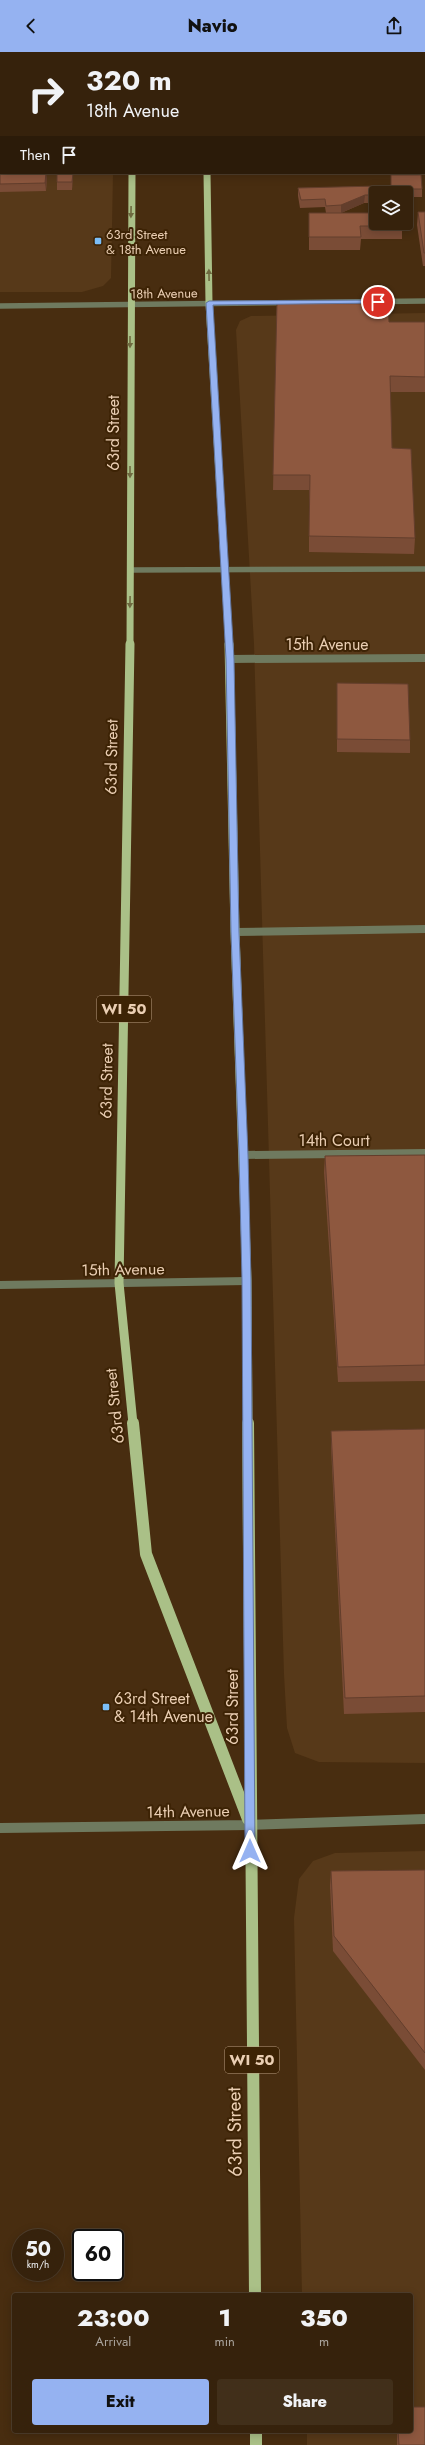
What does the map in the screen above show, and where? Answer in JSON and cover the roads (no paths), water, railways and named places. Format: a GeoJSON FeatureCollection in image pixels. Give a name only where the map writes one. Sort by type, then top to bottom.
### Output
{"type":"FeatureCollection","features":[{"type":"Feature","properties":{"kind":"main road","name":"63rd Street"},"geometry":{"type":"LineString","coordinates":[[132,174],[130,304],[131,570],[119,1283],[146,1554],[250,1825]]}},
{"type":"Feature","properties":{"kind":"main road","name":"63rd Street"},"geometry":{"type":"LineString","coordinates":[[207,174],[209,303],[230,659],[235,932],[244,1155],[247,1280],[254,2293]]}},
{"type":"Feature","properties":{"kind":"main road"},"geometry":{"type":"LineString","coordinates":[[256,2433],[256,2445]]}},
{"type":"Feature","properties":{"kind":"street","name":"18th Avenue"},"geometry":{"type":"LineString","coordinates":[[0,306],[425,301]]}},
{"type":"Feature","properties":{"kind":"street"},"geometry":{"type":"LineString","coordinates":[[131,570],[224,571],[425,569]]}},
{"type":"Feature","properties":{"kind":"street","name":"15th Avenue"},"geometry":{"type":"LineString","coordinates":[[230,659],[425,658]]}},
{"type":"Feature","properties":{"kind":"street"},"geometry":{"type":"LineString","coordinates":[[235,932],[425,929]]}},
{"type":"Feature","properties":{"kind":"street","name":"14th Court"},"geometry":{"type":"LineString","coordinates":[[244,1155],[425,1153]]}},
{"type":"Feature","properties":{"kind":"street","name":"15th Avenue"},"geometry":{"type":"LineString","coordinates":[[0,1285],[247,1280]]}},
{"type":"Feature","properties":{"kind":"street","name":"14th Avenue"},"geometry":{"type":"LineString","coordinates":[[0,1828],[250,1825],[425,1819]]}},
{"type":"Feature","properties":{"kind":"place","name":"63rd Street & 18th Avenue"},"geometry":{"type":"Point","coordinates":[98,241]}},
{"type":"Feature","properties":{"kind":"place","name":"63rd Street & 14th Avenue"},"geometry":{"type":"Point","coordinates":[106,1707]}}]}
